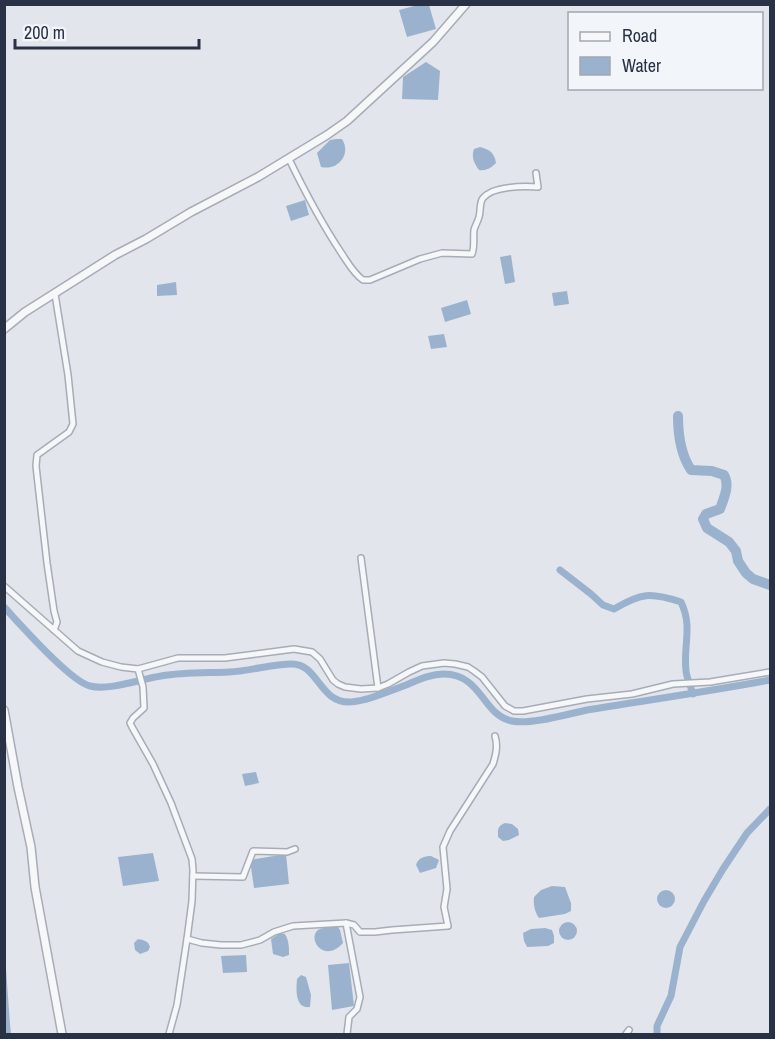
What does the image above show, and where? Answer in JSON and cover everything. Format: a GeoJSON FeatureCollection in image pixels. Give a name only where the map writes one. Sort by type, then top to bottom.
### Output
{"type":"FeatureCollection","features":[{"type":"Feature","properties":{"kind":"street"},"geometry":{"type":"LineString","coordinates":[[4,329],[25,312],[115,255],[289,159],[327,135],[347,120],[433,42],[466,4]]}},
{"type":"Feature","properties":{"kind":"street"},"geometry":{"type":"LineString","coordinates":[[289,159],[334,242],[352,269],[363,280],[370,280],[420,259],[442,253],[472,254],[474,229],[479,220],[481,202],[484,197],[495,191],[519,186],[538,187],[536,173]]}},
{"type":"Feature","properties":{"kind":"street"},"geometry":{"type":"LineString","coordinates":[[54,630],[57,622],[47,563],[36,466],[37,455],[69,432],[73,424],[55,294]]}},
{"type":"Feature","properties":{"kind":"street"},"geometry":{"type":"LineString","coordinates":[[361,558],[378,688]]}},
{"type":"Feature","properties":{"kind":"street"},"geometry":{"type":"LineString","coordinates":[[4,586],[78,651],[111,664],[138,669],[178,658],[225,658],[294,649],[312,652],[338,684],[362,689],[378,688],[422,666],[455,664],[468,667],[482,677],[505,706],[514,711],[632,693],[673,684],[710,682],[771,672]]}},
{"type":"Feature","properties":{"kind":"street"},"geometry":{"type":"LineString","coordinates":[[138,669],[143,687],[144,708],[130,723],[171,803],[192,859],[192,901],[177,1005],[169,1035]]}},
{"type":"Feature","properties":{"kind":"street"},"geometry":{"type":"LineString","coordinates":[[4,710],[31,847],[62,1035]]}},
{"type":"Feature","properties":{"kind":"street"},"geometry":{"type":"LineString","coordinates":[[187,939],[202,943],[241,945],[260,940],[274,932],[293,926],[346,923],[354,925],[360,932],[448,926],[444,907],[447,889],[443,847],[450,831],[493,764],[496,757],[495,736]]}},
{"type":"Feature","properties":{"kind":"street"},"geometry":{"type":"LineString","coordinates":[[193,876],[243,877],[253,851],[287,852],[295,849]]}},
{"type":"Feature","properties":{"kind":"street"},"geometry":{"type":"LineString","coordinates":[[346,923],[360,997],[357,1009],[349,1017],[347,1035]]}},
{"type":"Feature","properties":{"kind":"water"},"geometry":{"type":"Polygon","coordinates":[[[418,5],[429,5],[436,29],[407,37],[399,10],[418,5]]]}},
{"type":"Feature","properties":{"kind":"water"},"geometry":{"type":"Polygon","coordinates":[[[426,62],[440,71],[438,100],[402,99],[403,77],[426,62]]]}},
{"type":"Feature","properties":{"kind":"water"},"geometry":{"type":"Polygon","coordinates":[[[342,139],[345,145],[344,156],[332,167],[321,167],[317,153],[330,140],[342,139]]]}},
{"type":"Feature","properties":{"kind":"water"},"geometry":{"type":"Polygon","coordinates":[[[480,147],[491,152],[495,159],[496,163],[486,170],[479,170],[473,160],[474,149],[480,147]]]}},
{"type":"Feature","properties":{"kind":"water"},"geometry":{"type":"Polygon","coordinates":[[[305,200],[309,215],[291,221],[286,206],[305,200]]]}},
{"type":"Feature","properties":{"kind":"water"},"geometry":{"type":"Polygon","coordinates":[[[511,255],[515,282],[505,284],[500,257],[511,255]]]}},
{"type":"Feature","properties":{"kind":"water"},"geometry":{"type":"Polygon","coordinates":[[[176,282],[177,295],[157,296],[157,285],[176,282]]]}},
{"type":"Feature","properties":{"kind":"water"},"geometry":{"type":"Polygon","coordinates":[[[567,291],[569,304],[554,306],[552,293],[567,291]]]}},
{"type":"Feature","properties":{"kind":"water"},"geometry":{"type":"Polygon","coordinates":[[[467,300],[471,314],[445,322],[441,308],[467,300]]]}},
{"type":"Feature","properties":{"kind":"water"},"geometry":{"type":"Polygon","coordinates":[[[444,334],[447,347],[431,349],[428,336],[444,334]]]}},
{"type":"Feature","properties":{"kind":"water"},"geometry":{"type":"Polygon","coordinates":[[[256,772],[259,783],[245,786],[242,774],[256,772]]]}},
{"type":"Feature","properties":{"kind":"water"},"geometry":{"type":"Polygon","coordinates":[[[505,823],[512,824],[518,829],[519,835],[503,841],[498,837],[499,827],[505,823]]]}},
{"type":"Feature","properties":{"kind":"water"},"geometry":{"type":"Polygon","coordinates":[[[153,853],[159,881],[123,886],[118,857],[153,853]]]}},
{"type":"Feature","properties":{"kind":"water"},"geometry":{"type":"Polygon","coordinates":[[[286,854],[289,884],[254,888],[250,860],[286,854]]]}},
{"type":"Feature","properties":{"kind":"water"},"geometry":{"type":"Polygon","coordinates":[[[431,856],[439,860],[436,868],[420,873],[416,865],[418,861],[431,856]]]}},
{"type":"Feature","properties":{"kind":"water"},"geometry":{"type":"Polygon","coordinates":[[[552,886],[565,887],[571,903],[571,911],[539,918],[536,914],[534,897],[541,890],[552,886]]]}},
{"type":"Feature","properties":{"kind":"water"},"geometry":{"type":"Polygon","coordinates":[[[666,890],[672,893],[675,899],[672,905],[666,908],[660,905],[657,899],[660,893],[666,890]]]}},
{"type":"Feature","properties":{"kind":"water"},"geometry":{"type":"Polygon","coordinates":[[[568,922],[574,925],[577,931],[574,937],[568,940],[562,937],[559,931],[562,925],[568,922]]]}},
{"type":"Feature","properties":{"kind":"water"},"geometry":{"type":"Polygon","coordinates":[[[337,926],[343,943],[330,951],[319,948],[315,939],[318,930],[337,926]]]}},
{"type":"Feature","properties":{"kind":"water"},"geometry":{"type":"Polygon","coordinates":[[[531,929],[552,930],[554,943],[548,946],[527,947],[523,933],[531,929]]]}},
{"type":"Feature","properties":{"kind":"water"},"geometry":{"type":"Polygon","coordinates":[[[280,933],[285,934],[288,944],[289,955],[283,957],[273,954],[271,939],[280,933]]]}},
{"type":"Feature","properties":{"kind":"water"},"geometry":{"type":"Polygon","coordinates":[[[138,939],[148,943],[150,947],[148,951],[140,954],[135,950],[134,943],[138,939]]]}},
{"type":"Feature","properties":{"kind":"water"},"geometry":{"type":"Polygon","coordinates":[[[4,941],[10,1024],[11,1034],[5,1034],[4,941]]]}},
{"type":"Feature","properties":{"kind":"water"},"geometry":{"type":"Polygon","coordinates":[[[246,955],[247,972],[223,973],[221,956],[246,955]]]}},
{"type":"Feature","properties":{"kind":"water"},"geometry":{"type":"Polygon","coordinates":[[[349,963],[354,1006],[332,1010],[328,965],[349,963]]]}},
{"type":"Feature","properties":{"kind":"water"},"geometry":{"type":"Polygon","coordinates":[[[301,975],[306,977],[311,995],[310,1007],[305,1007],[299,1002],[296,988],[297,979],[301,975]]]}},
{"type":"Feature","properties":{"kind":"waterway"},"geometry":{"type":"LineString","coordinates":[[678,416],[681,444],[691,470],[712,471],[724,475],[726,479],[726,492],[720,509],[706,514],[703,519],[707,528],[729,542],[736,551],[738,561],[746,573],[753,579],[770,585]]}},
{"type":"Feature","properties":{"kind":"waterway"},"geometry":{"type":"LineString","coordinates":[[560,570],[603,605],[614,609],[646,596],[681,602],[685,611],[687,628],[686,671],[693,694]]}},
{"type":"Feature","properties":{"kind":"waterway"},"geometry":{"type":"LineString","coordinates":[[4,607],[71,674],[81,682],[98,687],[116,686],[153,677],[237,671],[292,664],[308,670],[331,696],[349,702],[367,699],[424,678],[444,674],[457,676],[467,681],[494,712],[502,718],[520,722],[770,680]]}},
{"type":"Feature","properties":{"kind":"waterway"},"geometry":{"type":"LineString","coordinates":[[657,1034],[657,1026],[671,996],[680,947],[723,869],[747,833],[770,809]]}}]}
